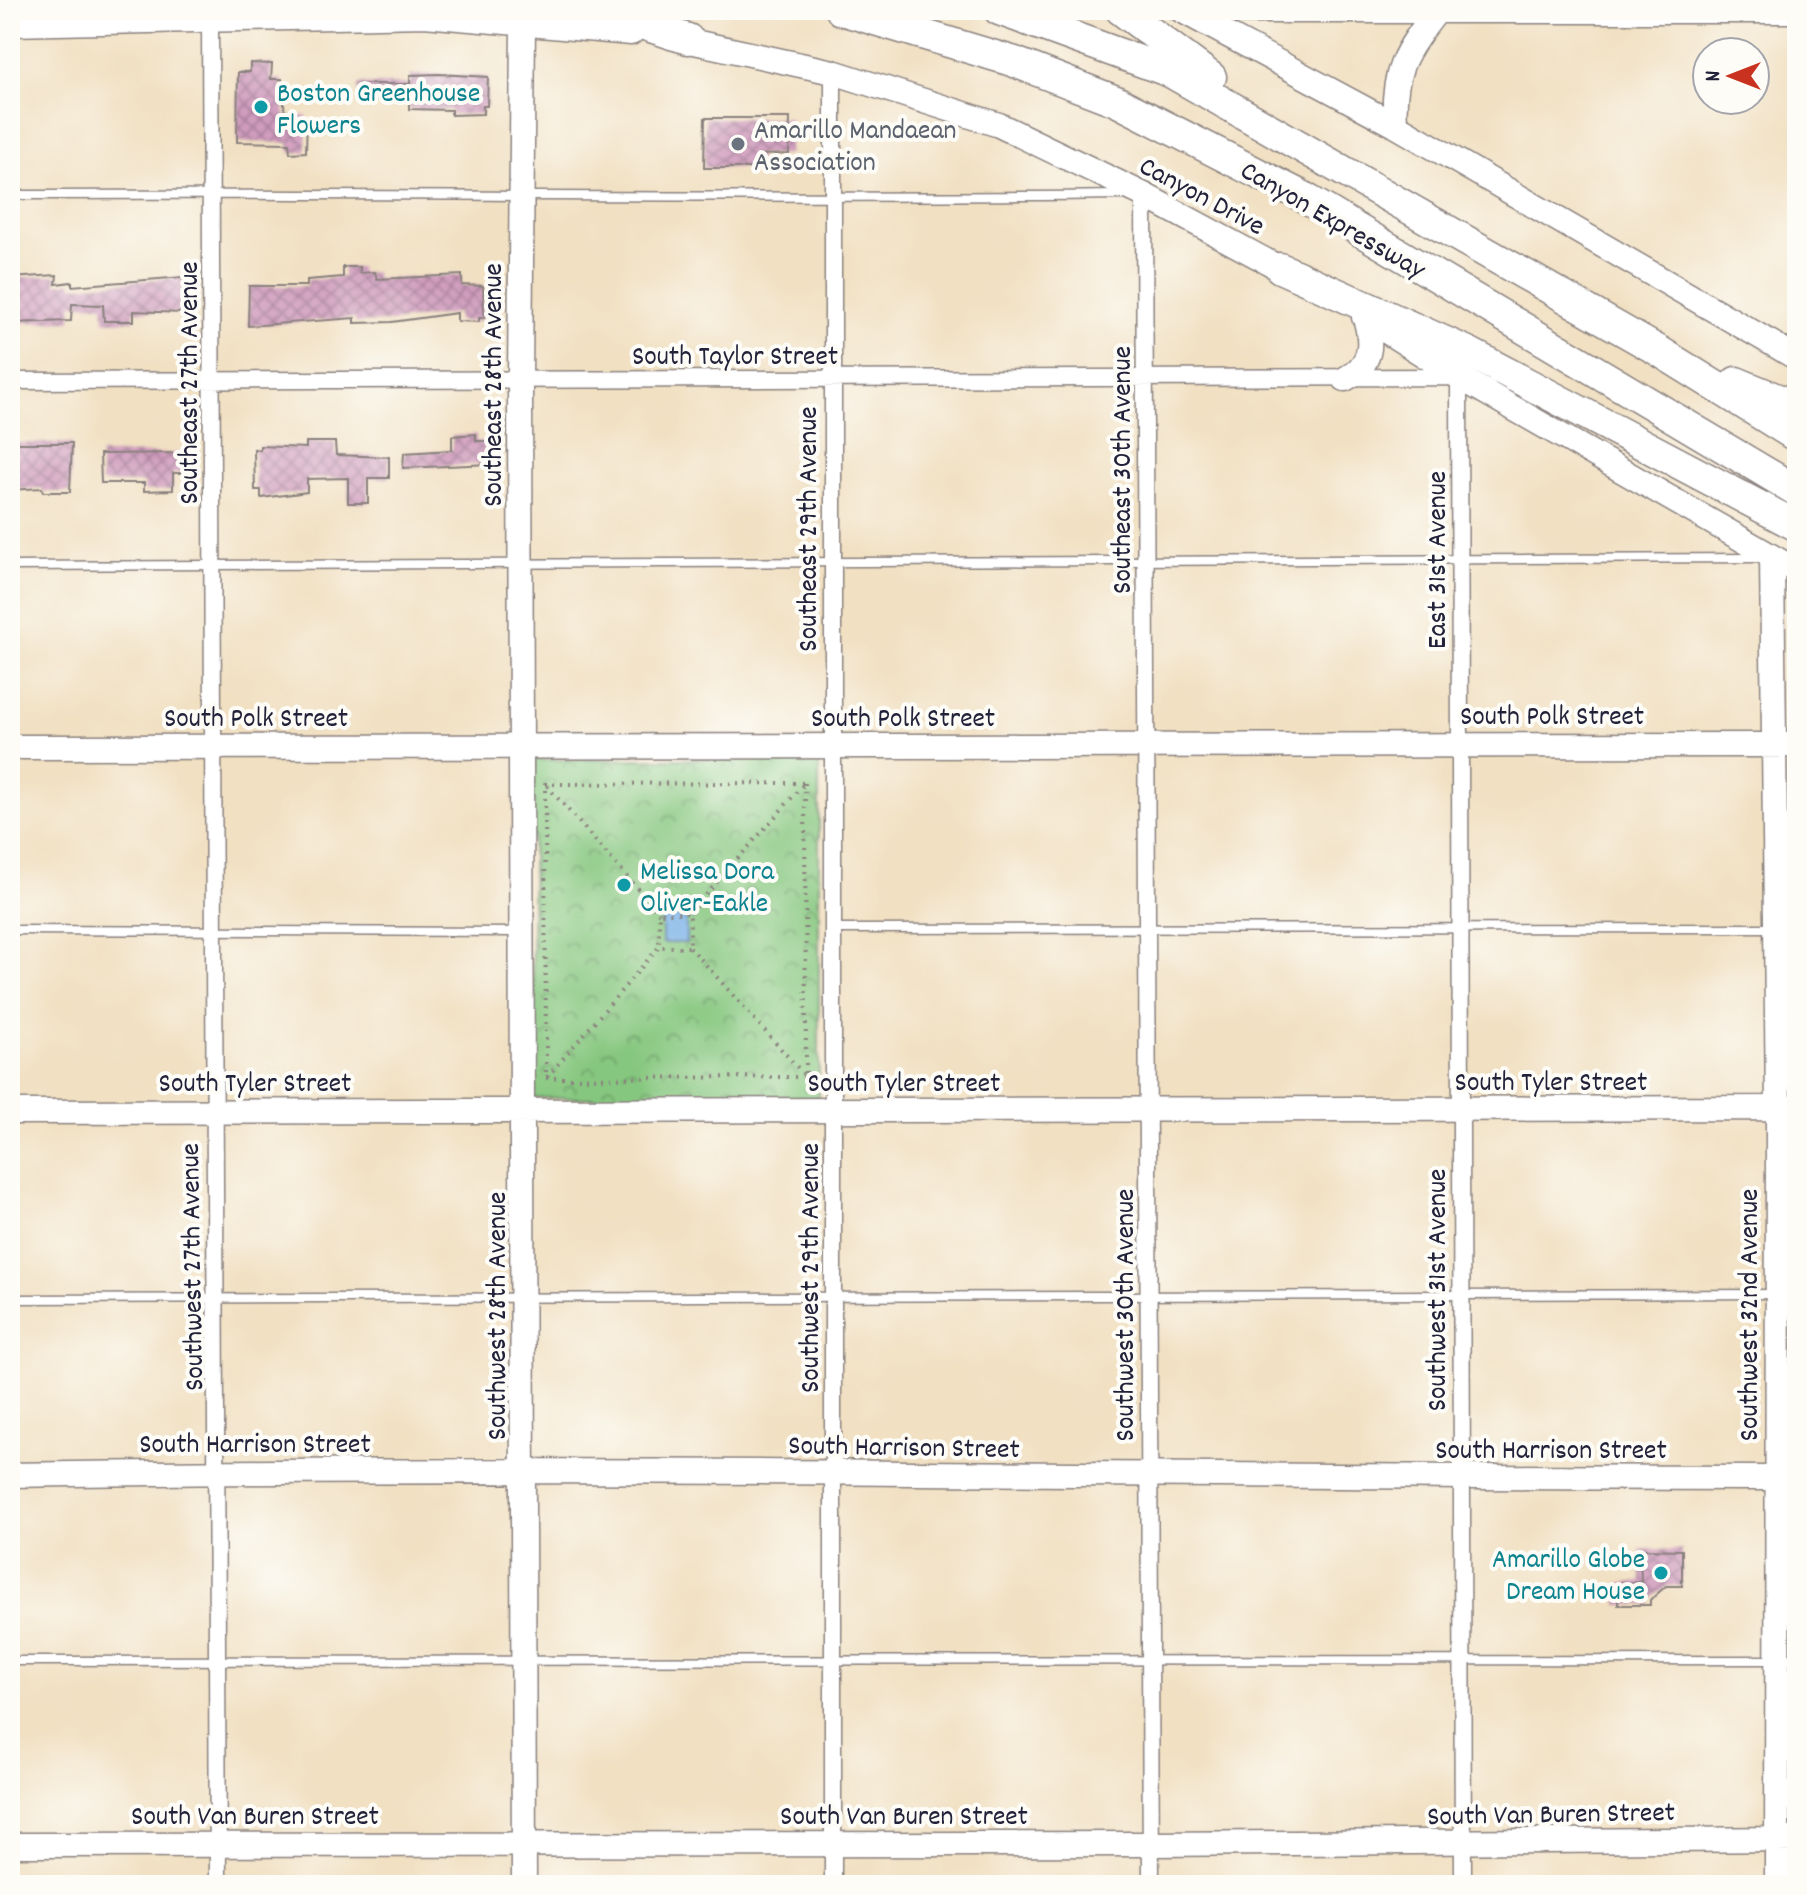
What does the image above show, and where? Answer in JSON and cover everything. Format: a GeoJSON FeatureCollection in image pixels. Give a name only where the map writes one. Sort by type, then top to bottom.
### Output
{"type":"FeatureCollection","features":[{"type":"Feature","properties":{"kind":"highway"},"geometry":{"type":"LineString","coordinates":[[573,10],[632,21],[688,39]]}},
{"type":"Feature","properties":{"kind":"highway","name":"Canyon Expressway"},"geometry":{"type":"LineString","coordinates":[[841,10],[1012,61],[1116,101],[1300,195],[1797,491]]}},
{"type":"Feature","properties":{"kind":"highway","name":"Canyon Expressway"},"geometry":{"type":"LineString","coordinates":[[999,10],[1170,72],[1659,351],[1797,437]]}},
{"type":"Feature","properties":{"kind":"highway"},"geometry":{"type":"LineString","coordinates":[[1121,10],[1316,154]]}},
{"type":"Feature","properties":{"kind":"highway"},"geometry":{"type":"LineString","coordinates":[[1280,268],[1470,353],[1797,526]]}},
{"type":"Feature","properties":{"kind":"highway"},"geometry":{"type":"LineString","coordinates":[[1659,351],[1797,407]]}},
{"type":"Feature","properties":{"kind":"main road"},"geometry":{"type":"LineString","coordinates":[[1182,10],[1784,11]]}},
{"type":"Feature","properties":{"kind":"main road"},"geometry":{"type":"LineString","coordinates":[[1182,10],[1395,125],[1797,358]]}},
{"type":"Feature","properties":{"kind":"main road"},"geometry":{"type":"LineString","coordinates":[[1395,125],[1396,75],[1412,42],[1437,11]]}},
{"type":"Feature","properties":{"kind":"main road","name":"Canyon Drive"},"geometry":{"type":"LineString","coordinates":[[10,24],[424,15],[688,39],[833,72],[999,125],[1144,195],[1280,268],[1459,377],[1797,571]]}},
{"type":"Feature","properties":{"kind":"main road","name":"Southeast 28th Avenue"},"geometry":{"type":"LineString","coordinates":[[522,747],[520,381],[523,23]]}},
{"type":"Feature","properties":{"kind":"main road"},"geometry":{"type":"LineString","coordinates":[[1345,379],[1359,372],[1371,347],[1365,318]]}},
{"type":"Feature","properties":{"kind":"main road","name":"Southwest 32nd Avenue"},"geometry":{"type":"LineString","coordinates":[[1772,558],[1785,745],[1788,1108],[1787,1839],[1777,1885]]}},
{"type":"Feature","properties":{"kind":"main road","name":"South Polk Street"},"geometry":{"type":"LineString","coordinates":[[10,747],[1785,745]]}},
{"type":"Feature","properties":{"kind":"main road","name":"Southwest 28th Avenue"},"geometry":{"type":"LineString","coordinates":[[522,747],[524,1885]]}},
{"type":"Feature","properties":{"kind":"main road","name":"South Tyler Street"},"geometry":{"type":"LineString","coordinates":[[10,1112],[1148,1112],[1788,1108]]}},
{"type":"Feature","properties":{"kind":"main road","name":"South Harrison Street"},"geometry":{"type":"LineString","coordinates":[[10,1475],[525,1471],[1149,1477],[1787,1478]]}},
{"type":"Feature","properties":{"kind":"main road","name":"South Van Buren Street"},"geometry":{"type":"LineString","coordinates":[[10,1845],[1463,1843],[1787,1839]]}},
{"type":"Feature","properties":{"kind":"street","name":"Southeast 27th Avenue"},"geometry":{"type":"LineString","coordinates":[[210,21],[215,745]]}},
{"type":"Feature","properties":{"kind":"street","name":"Southeast 29th Avenue"},"geometry":{"type":"LineString","coordinates":[[832,747],[833,72]]}},
{"type":"Feature","properties":{"kind":"street","name":"Southeast 30th Avenue"},"geometry":{"type":"LineString","coordinates":[[1144,195],[1146,746]]}},
{"type":"Feature","properties":{"kind":"street","name":"South Taylor Street"},"geometry":{"type":"LineString","coordinates":[[10,381],[1459,377]]}},
{"type":"Feature","properties":{"kind":"street","name":"East 31st Avenue"},"geometry":{"type":"LineString","coordinates":[[1459,377],[1462,743]]}},
{"type":"Feature","properties":{"kind":"street","name":"Southwest 31st Avenue"},"geometry":{"type":"LineString","coordinates":[[1462,743],[1463,1885]]}},
{"type":"Feature","properties":{"kind":"street","name":"Southwest 27th Avenue"},"geometry":{"type":"LineString","coordinates":[[215,745],[218,1885]]}},
{"type":"Feature","properties":{"kind":"street","name":"Southwest 30th Avenue"},"geometry":{"type":"LineString","coordinates":[[1146,746],[1151,1885]]}},
{"type":"Feature","properties":{"kind":"street","name":"Southwest 29th Avenue"},"geometry":{"type":"LineString","coordinates":[[832,747],[833,1885]]}},
{"type":"Feature","properties":{"kind":"lane"},"geometry":{"type":"LineString","coordinates":[[10,195],[521,194],[833,199],[1144,195]]}},
{"type":"Feature","properties":{"kind":"lane"},"geometry":{"type":"LineString","coordinates":[[10,566],[1772,558]]}},
{"type":"Feature","properties":{"kind":"lane"},"geometry":{"type":"LineString","coordinates":[[833,929],[1787,928]]}},
{"type":"Feature","properties":{"kind":"lane"},"geometry":{"type":"LineString","coordinates":[[10,930],[523,932]]}},
{"type":"Feature","properties":{"kind":"lane"},"geometry":{"type":"LineString","coordinates":[[10,1299],[1787,1294]]}},
{"type":"Feature","properties":{"kind":"lane"},"geometry":{"type":"LineString","coordinates":[[10,1661],[1150,1660],[1463,1663],[1787,1660]]}},
{"type":"Feature","properties":{"kind":"path"},"geometry":{"type":"LineString","coordinates":[[545,784],[805,783]]}},
{"type":"Feature","properties":{"kind":"path"},"geometry":{"type":"LineString","coordinates":[[805,783],[690,913],[690,947],[806,1077]]}},
{"type":"Feature","properties":{"kind":"path"},"geometry":{"type":"LineString","coordinates":[[805,783],[806,1077]]}},
{"type":"Feature","properties":{"kind":"path"},"geometry":{"type":"LineString","coordinates":[[545,784],[659,913],[659,947],[546,1078]]}},
{"type":"Feature","properties":{"kind":"path"},"geometry":{"type":"LineString","coordinates":[[545,784],[546,1078]]}},
{"type":"Feature","properties":{"kind":"path"},"geometry":{"type":"LineString","coordinates":[[659,913],[690,913]]}},
{"type":"Feature","properties":{"kind":"path"},"geometry":{"type":"LineString","coordinates":[[659,947],[690,947]]}},
{"type":"Feature","properties":{"kind":"path"},"geometry":{"type":"LineString","coordinates":[[546,1078],[817,1076]]}},
{"type":"Feature","properties":{"kind":"green space"},"geometry":{"type":"Polygon","coordinates":[[[819,758],[819,1098],[533,1098],[532,760],[819,758]]]}},
{"type":"Feature","properties":{"kind":"water"},"geometry":{"type":"Polygon","coordinates":[[[662,916],[686,916],[686,943],[662,943],[662,916]]]}},
{"type":"Feature","properties":{"kind":"building","name":"Boston Greenhouse Flowers"},"geometry":{"type":"Polygon","coordinates":[[[250,63],[272,64],[271,79],[282,79],[285,116],[307,116],[306,152],[290,153],[289,143],[237,142],[238,72],[250,72],[250,63]]]}},
{"type":"Feature","properties":{"kind":"building"},"geometry":{"type":"Polygon","coordinates":[[[410,75],[488,77],[487,106],[483,106],[483,114],[451,115],[451,110],[409,109],[409,101],[358,100],[358,84],[410,84],[410,75]]]}},
{"type":"Feature","properties":{"kind":"building"},"geometry":{"type":"Polygon","coordinates":[[[705,118],[790,118],[789,154],[759,155],[759,168],[704,168],[705,118]]]}},
{"type":"Feature","properties":{"kind":"building"},"geometry":{"type":"Polygon","coordinates":[[[343,267],[360,267],[360,273],[375,272],[377,279],[462,275],[462,285],[483,286],[484,318],[479,318],[479,322],[457,321],[457,313],[392,322],[355,323],[355,318],[248,326],[249,286],[307,286],[307,280],[343,277],[343,267]]]}},
{"type":"Feature","properties":{"kind":"building"},"geometry":{"type":"Polygon","coordinates":[[[57,275],[56,284],[72,282],[72,286],[183,277],[182,313],[134,311],[134,321],[104,321],[103,305],[72,304],[71,321],[10,323],[10,278],[57,275]]]}},
{"type":"Feature","properties":{"kind":"building"},"geometry":{"type":"Polygon","coordinates":[[[476,434],[476,441],[490,441],[490,464],[403,468],[404,453],[452,450],[452,436],[476,434]]]}},
{"type":"Feature","properties":{"kind":"building"},"geometry":{"type":"Polygon","coordinates":[[[306,442],[335,442],[336,455],[389,457],[389,478],[368,478],[368,503],[348,503],[348,478],[307,479],[307,492],[261,498],[261,490],[255,490],[254,449],[260,450],[260,446],[306,448],[306,442]]]}},
{"type":"Feature","properties":{"kind":"building"},"geometry":{"type":"Polygon","coordinates":[[[16,443],[72,443],[70,492],[43,492],[42,488],[10,490],[10,448],[16,448],[16,443]]]}},
{"type":"Feature","properties":{"kind":"building"},"geometry":{"type":"Polygon","coordinates":[[[186,453],[186,473],[173,473],[173,490],[144,491],[144,483],[101,483],[100,454],[186,453]]]}},
{"type":"Feature","properties":{"kind":"building"},"geometry":{"type":"Polygon","coordinates":[[[1640,1549],[1682,1550],[1682,1586],[1666,1586],[1650,1600],[1650,1605],[1618,1605],[1618,1583],[1641,1582],[1640,1549]]]}},
{"type":"Feature","properties":{"kind":"place","name":"Boston Greenhouse Flowers"},"geometry":{"type":"Point","coordinates":[261,107]}},
{"type":"Feature","properties":{"kind":"place","name":"Amarillo Mandaean Association"},"geometry":{"type":"Point","coordinates":[738,144]}},
{"type":"Feature","properties":{"kind":"place","name":"Melissa Dora Oliver-Eakle"},"geometry":{"type":"Point","coordinates":[624,885]}},
{"type":"Feature","properties":{"kind":"place","name":"Amarillo Globe Dream House"},"geometry":{"type":"Point","coordinates":[1661,1573]}}]}
